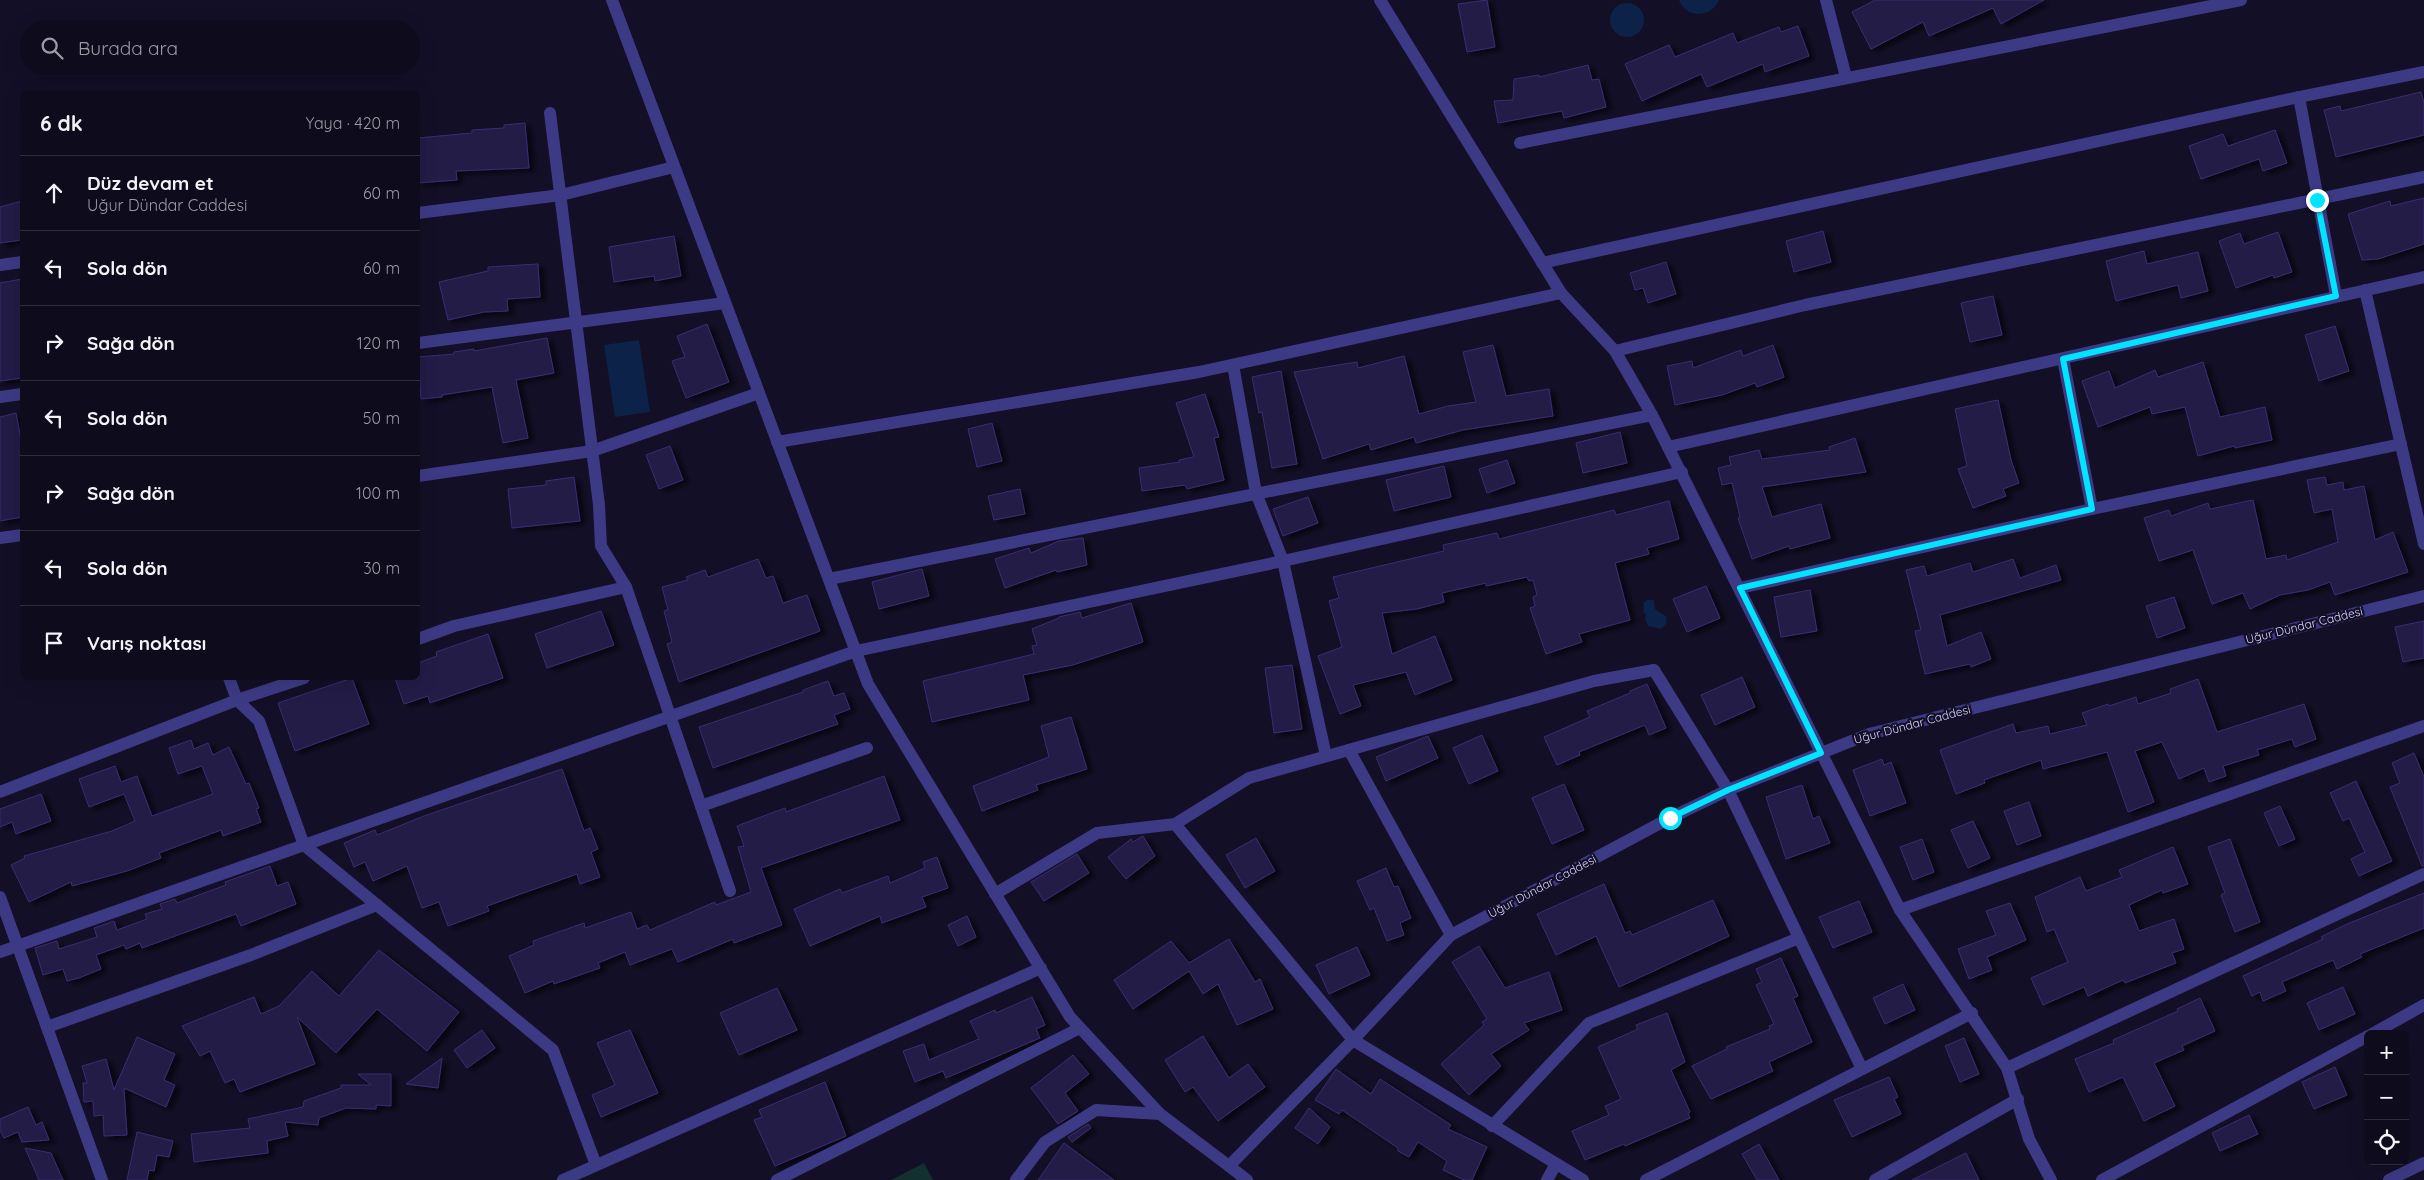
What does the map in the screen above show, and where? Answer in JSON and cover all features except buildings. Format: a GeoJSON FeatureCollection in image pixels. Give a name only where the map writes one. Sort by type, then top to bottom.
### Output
{"type":"FeatureCollection","features":[{"type":"Feature","properties":{"kind":"street"},"geometry":{"type":"LineString","coordinates":[[612,0],[868,684],[1070,1017],[1160,1114],[1247,1180]]}},
{"type":"Feature","properties":{"kind":"street"},"geometry":{"type":"LineString","coordinates":[[1380,0],[1561,293],[1615,351],[1652,415],[1900,910],[2008,1068],[2029,1139],[2051,1180]]}},
{"type":"Feature","properties":{"kind":"street"},"geometry":{"type":"LineString","coordinates":[[1826,0],[1846,77]]}},
{"type":"Feature","properties":{"kind":"street"},"geometry":{"type":"LineString","coordinates":[[1520,143],[2241,0]]}},
{"type":"Feature","properties":{"kind":"street"},"geometry":{"type":"LineString","coordinates":[[1542,263],[2298,97],[2424,72]]}},
{"type":"Feature","properties":{"kind":"street"},"geometry":{"type":"LineString","coordinates":[[2298,97],[2336,296]]}},
{"type":"Feature","properties":{"kind":"street"},"geometry":{"type":"LineString","coordinates":[[550,113],[599,504],[601,546],[626,586],[730,891]]}},
{"type":"Feature","properties":{"kind":"street"},"geometry":{"type":"LineString","coordinates":[[420,213],[561,195],[674,167]]}},
{"type":"Feature","properties":{"kind":"street"},"geometry":{"type":"LineString","coordinates":[[1615,351],[1805,305],[2424,177]]}},
{"type":"Feature","properties":{"kind":"street"},"geometry":{"type":"LineString","coordinates":[[0,265],[20,262]]}},
{"type":"Feature","properties":{"kind":"street"},"geometry":{"type":"LineString","coordinates":[[1668,447],[2424,276]]}},
{"type":"Feature","properties":{"kind":"street"},"geometry":{"type":"LineString","coordinates":[[2365,290],[2424,544]]}},
{"type":"Feature","properties":{"kind":"street"},"geometry":{"type":"LineString","coordinates":[[778,442],[1233,364],[1561,293]]}},
{"type":"Feature","properties":{"kind":"street"},"geometry":{"type":"LineString","coordinates":[[420,343],[725,303]]}},
{"type":"Feature","properties":{"kind":"street"},"geometry":{"type":"LineString","coordinates":[[2063,359],[2092,509]]}},
{"type":"Feature","properties":{"kind":"street"},"geometry":{"type":"LineString","coordinates":[[1233,364],[1256,493],[1283,561],[1326,756]]}},
{"type":"Feature","properties":{"kind":"street"},"geometry":{"type":"LineString","coordinates":[[420,476],[592,451],[759,393]]}},
{"type":"Feature","properties":{"kind":"street"},"geometry":{"type":"LineString","coordinates":[[0,397],[20,394]]}},
{"type":"Feature","properties":{"kind":"street"},"geometry":{"type":"LineString","coordinates":[[829,579],[1652,415]]}},
{"type":"Feature","properties":{"kind":"street"},"geometry":{"type":"LineString","coordinates":[[1740,588],[2092,509],[2401,444]]}},
{"type":"Feature","properties":{"kind":"street"},"geometry":{"type":"LineString","coordinates":[[0,952],[856,651],[1283,561],[1682,472]]}},
{"type":"Feature","properties":{"kind":"street"},"geometry":{"type":"LineString","coordinates":[[0,538],[20,535]]}},
{"type":"Feature","properties":{"kind":"street"},"geometry":{"type":"LineString","coordinates":[[420,638],[454,626],[626,586]]}},
{"type":"Feature","properties":{"kind":"street","name":"Uğur Dündar Caddesi"},"geometry":{"type":"LineString","coordinates":[[1229,1166],[1353,1040],[1451,935],[1670,818],[1728,790],[1869,734],[2424,596]]}},
{"type":"Feature","properties":{"kind":"street"},"geometry":{"type":"LineString","coordinates":[[995,894],[1097,833],[1175,824],[1249,778],[1594,680],[1654,670],[1728,790],[1862,1069]]}},
{"type":"Feature","properties":{"kind":"street"},"geometry":{"type":"LineString","coordinates":[[229,680],[237,700],[260,721],[304,845],[553,1050],[596,1166]]}},
{"type":"Feature","properties":{"kind":"street"},"geometry":{"type":"LineString","coordinates":[[0,792],[237,700],[298,680]]}},
{"type":"Feature","properties":{"kind":"street"},"geometry":{"type":"LineString","coordinates":[[1900,910],[2424,726]]}},
{"type":"Feature","properties":{"kind":"street"},"geometry":{"type":"LineString","coordinates":[[701,806],[867,748]]}},
{"type":"Feature","properties":{"kind":"street"},"geometry":{"type":"LineString","coordinates":[[1349,750],[1451,935]]}},
{"type":"Feature","properties":{"kind":"street"},"geometry":{"type":"LineString","coordinates":[[1175,824],[1353,1040],[1583,1180]]}},
{"type":"Feature","properties":{"kind":"street"},"geometry":{"type":"LineString","coordinates":[[2008,1068],[2424,874]]}},
{"type":"Feature","properties":{"kind":"street"},"geometry":{"type":"LineString","coordinates":[[0,897],[102,1180]]}},
{"type":"Feature","properties":{"kind":"street"},"geometry":{"type":"LineString","coordinates":[[47,1027],[250,955],[377,905]]}},
{"type":"Feature","properties":{"kind":"street"},"geometry":{"type":"LineString","coordinates":[[1492,1126],[1589,1023],[1798,938]]}},
{"type":"Feature","properties":{"kind":"street"},"geometry":{"type":"LineString","coordinates":[[563,1180],[1040,968]]}},
{"type":"Feature","properties":{"kind":"street"},"geometry":{"type":"LineString","coordinates":[[2379,1030],[2424,1005]]}},
{"type":"Feature","properties":{"kind":"street"},"geometry":{"type":"LineString","coordinates":[[1646,1180],[1972,1013]]}},
{"type":"Feature","properties":{"kind":"street"},"geometry":{"type":"LineString","coordinates":[[777,1180],[1080,1028]]}},
{"type":"Feature","properties":{"kind":"street"},"geometry":{"type":"LineString","coordinates":[[2102,1180],[2364,1038]]}},
{"type":"Feature","properties":{"kind":"street"},"geometry":{"type":"LineString","coordinates":[[1875,1180],[2018,1099]]}},
{"type":"Feature","properties":{"kind":"street"},"geometry":{"type":"LineString","coordinates":[[1016,1180],[1045,1142],[1096,1110],[1160,1114]]}},
{"type":"Feature","properties":{"kind":"street"},"geometry":{"type":"LineString","coordinates":[[2390,1180],[2424,1163]]}},
{"type":"Feature","properties":{"kind":"street"},"geometry":{"type":"LineString","coordinates":[[1547,1180],[1556,1164]]}},
{"type":"Feature","properties":{"kind":"green space"},"geometry":{"type":"Polygon","coordinates":[[[924,1163],[933,1180],[891,1180],[924,1163]]]}},
{"type":"Feature","properties":{"kind":"water"},"geometry":{"type":"Polygon","coordinates":[[[1679,0],[1719,0],[1710,10],[1699,14],[1687,11],[1679,0]]]}},
{"type":"Feature","properties":{"kind":"water"},"geometry":{"type":"Polygon","coordinates":[[[1627,3],[1634,4],[1639,8],[1643,13],[1643,27],[1639,32],[1634,36],[1627,37],[1620,36],[1615,32],[1611,27],[1610,20],[1611,13],[1615,8],[1620,4],[1627,3]]]}},
{"type":"Feature","properties":{"kind":"water"},"geometry":{"type":"Polygon","coordinates":[[[639,340],[650,412],[615,417],[604,345],[639,340]]]}},
{"type":"Feature","properties":{"kind":"water"},"geometry":{"type":"Polygon","coordinates":[[[1654,600],[1655,609],[1667,617],[1666,624],[1661,629],[1648,626],[1645,619],[1646,614],[1643,612],[1644,602],[1654,600]]]}},
{"type":"Feature","properties":{"kind":"route"},"geometry":{"type":"LineString","coordinates":[[1670,818],[1728,790],[1821,753],[1740,588],[2092,509],[2063,359],[2336,296],[2317,200]]}}]}
